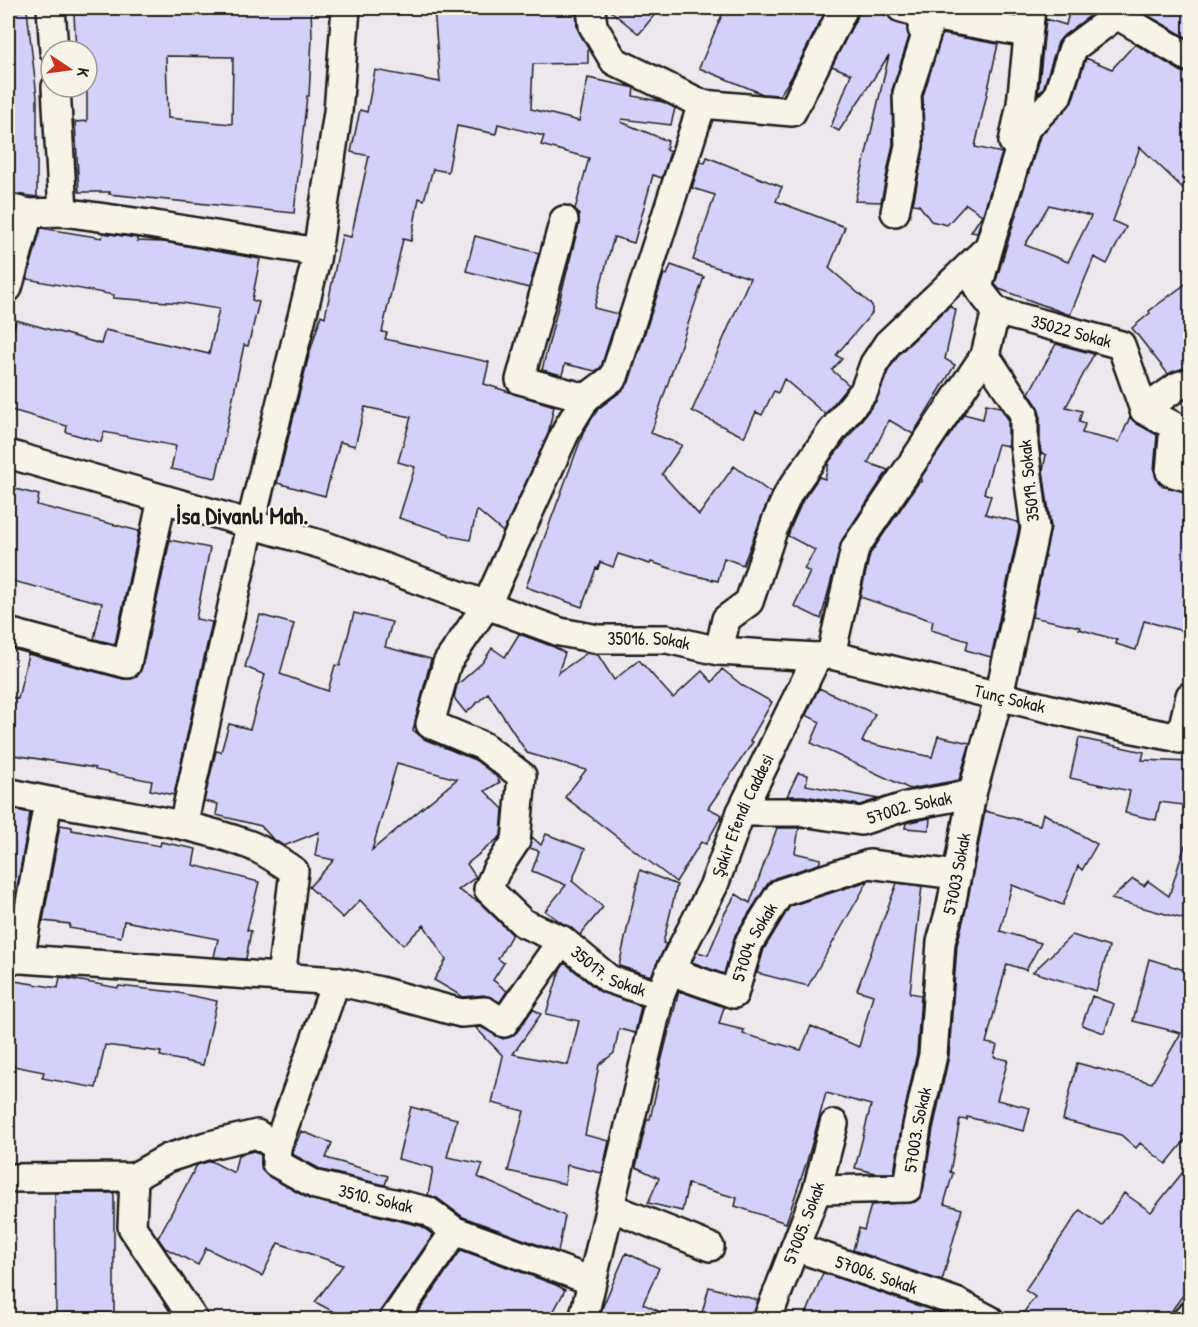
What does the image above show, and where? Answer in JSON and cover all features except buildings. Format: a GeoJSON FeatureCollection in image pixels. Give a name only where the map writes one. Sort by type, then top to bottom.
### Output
{"type":"FeatureCollection","features":[{"type":"Feature","properties":{"kind":"street"},"geometry":{"type":"LineString","coordinates":[[51,8],[53,39]]}},
{"type":"Feature","properties":{"kind":"street"},"geometry":{"type":"LineString","coordinates":[[183,825],[250,525],[317,252],[338,112],[346,8]]}},
{"type":"Feature","properties":{"kind":"street"},"geometry":{"type":"LineString","coordinates":[[591,8],[593,26],[614,61],[702,104],[792,112],[844,8]]}},
{"type":"Feature","properties":{"kind":"street"},"geometry":{"type":"LineString","coordinates":[[901,8],[931,16]]}},
{"type":"Feature","properties":{"kind":"street"},"geometry":{"type":"LineString","coordinates":[[985,355],[996,311],[978,288],[989,247],[1026,128],[1057,97],[1073,48],[1117,15],[1191,58]]}},
{"type":"Feature","properties":{"kind":"street"},"geometry":{"type":"LineString","coordinates":[[719,651],[726,620],[749,602],[776,521],[789,492],[832,431],[864,391],[874,364],[888,343],[989,247],[1021,104],[1029,20],[925,17],[922,29],[927,32],[907,94],[909,145],[895,212]]}},
{"type":"Feature","properties":{"kind":"street"},"geometry":{"type":"LineString","coordinates":[[57,99],[63,212]]}},
{"type":"Feature","properties":{"kind":"street"},"geometry":{"type":"LineString","coordinates":[[486,606],[568,427],[586,398],[614,377],[702,104]]}},
{"type":"Feature","properties":{"kind":"street"},"geometry":{"type":"LineString","coordinates":[[8,288],[18,210],[63,212],[149,224],[317,252]]}},
{"type":"Feature","properties":{"kind":"street"},"geometry":{"type":"LineString","coordinates":[[564,220],[520,380],[586,398]]}},
{"type":"Feature","properties":{"kind":"street","name":"35022 Sokak"},"geometry":{"type":"LineString","coordinates":[[996,311],[1121,345],[1144,410]]}},
{"type":"Feature","properties":{"kind":"street","name":"Şakir Efendi Caddesi"},"geometry":{"type":"LineString","coordinates":[[583,1320],[665,984],[714,885],[741,812],[824,656],[855,548],[985,355]]}},
{"type":"Feature","properties":{"kind":"street","name":"35019. Sokak"},"geometry":{"type":"LineString","coordinates":[[985,355],[1024,414],[1024,445],[1035,529],[999,696]]}},
{"type":"Feature","properties":{"kind":"street"},"geometry":{"type":"LineString","coordinates":[[1191,382],[1178,386],[1144,410],[1174,426],[1170,472],[1191,478]]}},
{"type":"Feature","properties":{"kind":"street","name":"35016. Sokak"},"geometry":{"type":"LineString","coordinates":[[8,454],[323,545],[560,632],[598,639],[667,639],[719,651],[824,656]]}},
{"type":"Feature","properties":{"kind":"street"},"geometry":{"type":"LineString","coordinates":[[8,632],[127,664],[162,499]]}},
{"type":"Feature","properties":{"kind":"street","name":"35017. Sokak"},"geometry":{"type":"LineString","coordinates":[[486,606],[447,663],[430,724],[483,746],[522,776],[516,841],[496,871],[488,889],[523,923],[562,940],[609,979],[734,994]]}},
{"type":"Feature","properties":{"kind":"street","name":"Tunç Sokak"},"geometry":{"type":"LineString","coordinates":[[824,656],[1185,740]]}},
{"type":"Feature","properties":{"kind":"street","name":"57003 Sokak"},"geometry":{"type":"LineString","coordinates":[[933,1055],[942,942],[972,794],[999,696]]}},
{"type":"Feature","properties":{"kind":"street"},"geometry":{"type":"LineString","coordinates":[[1185,740],[1191,696]]}},
{"type":"Feature","properties":{"kind":"street"},"geometry":{"type":"LineString","coordinates":[[8,792],[48,802],[183,825],[252,845],[294,871],[281,977]]}},
{"type":"Feature","properties":{"kind":"street","name":"57002. Sokak"},"geometry":{"type":"LineString","coordinates":[[741,812],[802,812],[861,820],[907,806],[972,794]]}},
{"type":"Feature","properties":{"kind":"street"},"geometry":{"type":"LineString","coordinates":[[8,1178],[134,1177],[168,1158],[257,1134],[276,1147],[336,981],[14,958],[48,802]]}},
{"type":"Feature","properties":{"kind":"street","name":"57004. Sokak"},"geometry":{"type":"LineString","coordinates":[[734,994],[749,943],[780,893],[869,864],[957,875]]}},
{"type":"Feature","properties":{"kind":"street","name":"35017. Sokak"},"geometry":{"type":"LineString","coordinates":[[336,981],[461,1014],[485,1011],[504,1023],[562,940]]}},
{"type":"Feature","properties":{"kind":"street","name":"57003. Sokak"},"geometry":{"type":"LineString","coordinates":[[817,1190],[908,1188],[916,1126],[933,1055]]}},
{"type":"Feature","properties":{"kind":"street","name":"57005. Sokak"},"geometry":{"type":"LineString","coordinates":[[767,1320],[817,1190],[834,1124]]}},
{"type":"Feature","properties":{"kind":"street","name":"3510. Sokak"},"geometry":{"type":"LineString","coordinates":[[276,1147],[276,1163],[316,1185],[428,1210],[455,1231],[592,1281]]}},
{"type":"Feature","properties":{"kind":"street"},"geometry":{"type":"LineString","coordinates":[[134,1177],[132,1227],[194,1320]]}},
{"type":"Feature","properties":{"kind":"street"},"geometry":{"type":"LineString","coordinates":[[610,1207],[710,1247]]}},
{"type":"Feature","properties":{"kind":"street"},"geometry":{"type":"LineString","coordinates":[[393,1320],[455,1231]]}},
{"type":"Feature","properties":{"kind":"street","name":"57006. Sokak"},"geometry":{"type":"LineString","coordinates":[[795,1247],[956,1302],[990,1320]]}},
{"type":"Feature","properties":{"kind":"street"},"geometry":{"type":"LineString","coordinates":[[1186,1320],[1191,1316]]}},
{"type":"Feature","properties":{"kind":"district","name":"İsa Divanlı Mah."},"geometry":{"type":"Point","coordinates":[242,516]}}]}
